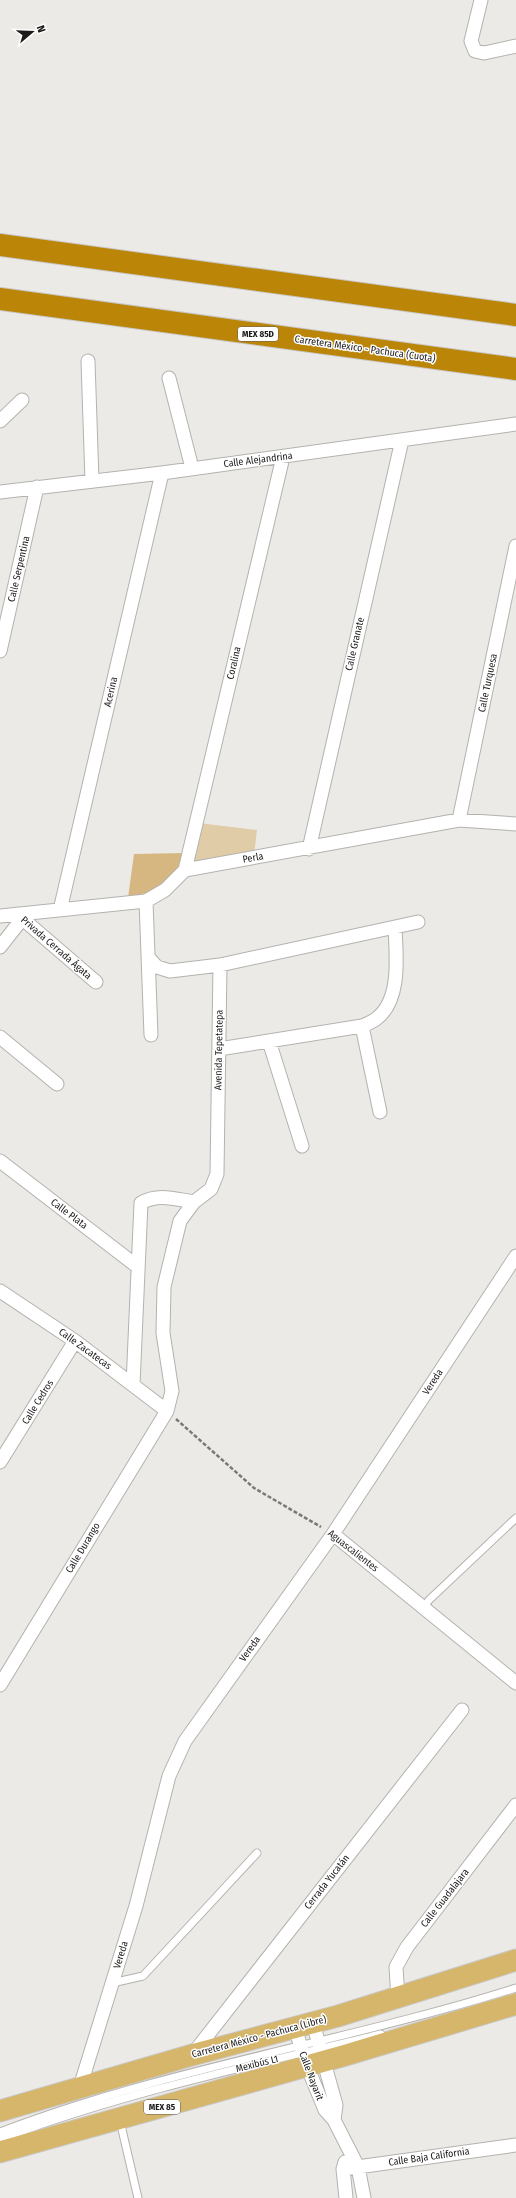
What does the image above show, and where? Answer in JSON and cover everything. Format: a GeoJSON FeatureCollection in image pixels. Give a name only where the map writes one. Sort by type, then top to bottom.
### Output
{"type":"FeatureCollection","features":[{"type":"Feature","properties":{"kind":"highway"},"geometry":{"type":"LineString","coordinates":[[0,245],[516,315]]}},
{"type":"Feature","properties":{"kind":"highway","name":"Carretera México - Pachuca (Cuota)"},"geometry":{"type":"LineString","coordinates":[[0,299],[516,369]]}},
{"type":"Feature","properties":{"kind":"main road","name":"Carretera México - Pachuca (Libre)"},"geometry":{"type":"LineString","coordinates":[[0,2152],[119,2119],[310,2046],[398,1999],[516,1960]]}},
{"type":"Feature","properties":{"kind":"main road","name":"Carretera México - Pachuca (Libre)"},"geometry":{"type":"LineString","coordinates":[[0,2111],[80,2086],[192,2055],[310,2046],[516,2004]]}},
{"type":"Feature","properties":{"kind":"street"},"geometry":{"type":"LineString","coordinates":[[481,0],[471,41],[475,51],[484,53],[516,46]]}},
{"type":"Feature","properties":{"kind":"street"},"geometry":{"type":"LineString","coordinates":[[88,361],[92,481]]}},
{"type":"Feature","properties":{"kind":"street"},"geometry":{"type":"LineString","coordinates":[[168,378],[192,468]]}},
{"type":"Feature","properties":{"kind":"street"},"geometry":{"type":"LineString","coordinates":[[0,421],[22,400]]}},
{"type":"Feature","properties":{"kind":"street","name":"Calle Alejandrina"},"geometry":{"type":"LineString","coordinates":[[0,492],[162,473],[516,424]]}},
{"type":"Feature","properties":{"kind":"street","name":"Calle Granate"},"geometry":{"type":"LineString","coordinates":[[308,848],[402,440]]}},
{"type":"Feature","properties":{"kind":"street","name":"Coralina"},"geometry":{"type":"LineString","coordinates":[[185,870],[282,456]]}},
{"type":"Feature","properties":{"kind":"street","name":"Acerina"},"geometry":{"type":"LineString","coordinates":[[60,910],[162,473]]}},
{"type":"Feature","properties":{"kind":"street","name":"Calle Serpentina"},"geometry":{"type":"LineString","coordinates":[[0,651],[37,487]]}},
{"type":"Feature","properties":{"kind":"street","name":"Calle Turquesa"},"geometry":{"type":"LineString","coordinates":[[459,820],[516,546]]}},
{"type":"Feature","properties":{"kind":"street","name":"Perla"},"geometry":{"type":"LineString","coordinates":[[185,870],[459,820],[516,824]]}},
{"type":"Feature","properties":{"kind":"street"},"geometry":{"type":"LineString","coordinates":[[0,916],[19,916],[146,901],[165,890],[185,870]]}},
{"type":"Feature","properties":{"kind":"street"},"geometry":{"type":"LineString","coordinates":[[146,901],[151,1034]]}},
{"type":"Feature","properties":{"kind":"street"},"geometry":{"type":"LineString","coordinates":[[0,946],[19,916]]}},
{"type":"Feature","properties":{"kind":"street","name":"Privada Cerrada Ágata"},"geometry":{"type":"LineString","coordinates":[[19,916],[96,982]]}},
{"type":"Feature","properties":{"kind":"street"},"geometry":{"type":"LineString","coordinates":[[148,957],[157,968],[170,971],[220,965],[418,922]]}},
{"type":"Feature","properties":{"kind":"street"},"geometry":{"type":"LineString","coordinates":[[219,1049],[362,1026],[377,1018],[389,1003],[397,974],[395,927]]}},
{"type":"Feature","properties":{"kind":"street","name":"Avenida Tepetatepa"},"geometry":{"type":"LineString","coordinates":[[167,1411],[172,1392],[163,1333],[164,1287],[180,1222],[194,1202],[211,1189],[217,1174],[220,965]]}},
{"type":"Feature","properties":{"kind":"street"},"geometry":{"type":"LineString","coordinates":[[362,1026],[380,1112]]}},
{"type":"Feature","properties":{"kind":"street"},"geometry":{"type":"LineString","coordinates":[[0,1036],[57,1084]]}},
{"type":"Feature","properties":{"kind":"street"},"geometry":{"type":"LineString","coordinates":[[269,1041],[302,1146]]}},
{"type":"Feature","properties":{"kind":"street","name":"Calle Plata"},"geometry":{"type":"LineString","coordinates":[[0,1161],[138,1267]]}},
{"type":"Feature","properties":{"kind":"street"},"geometry":{"type":"LineString","coordinates":[[133,1385],[141,1203],[151,1197],[194,1202]]}},
{"type":"Feature","properties":{"kind":"street","name":"Vereda"},"geometry":{"type":"LineString","coordinates":[[80,2086],[136,1906],[169,1776],[185,1741],[333,1534],[516,1256]]}},
{"type":"Feature","properties":{"kind":"street","name":"Calle Zacatecas"},"geometry":{"type":"LineString","coordinates":[[0,1291],[75,1341],[167,1411]]}},
{"type":"Feature","properties":{"kind":"street","name":"Calle Cedros"},"geometry":{"type":"LineString","coordinates":[[0,1462],[75,1341]]}},
{"type":"Feature","properties":{"kind":"street","name":"Calle Durango"},"geometry":{"type":"LineString","coordinates":[[0,1685],[167,1411]]}},
{"type":"Feature","properties":{"kind":"street","name":"Aguascalientes"},"geometry":{"type":"LineString","coordinates":[[333,1534],[516,1683]]}},
{"type":"Feature","properties":{"kind":"street","name":"Cerrada Yucatán"},"geometry":{"type":"LineString","coordinates":[[192,2055],[462,1710]]}},
{"type":"Feature","properties":{"kind":"street","name":"Calle Guadalajara"},"geometry":{"type":"LineString","coordinates":[[398,1999],[396,1967],[407,1947],[516,1805]]}},
{"type":"Feature","properties":{"kind":"street","name":"Calle Nayarit"},"geometry":{"type":"LineString","coordinates":[[310,2046],[325,2110],[334,2120],[358,2167],[364,2198]]}},
{"type":"Feature","properties":{"kind":"street","name":"Calle Baja California"},"geometry":{"type":"LineString","coordinates":[[343,2169],[516,2145]]}},
{"type":"Feature","properties":{"kind":"street"},"geometry":{"type":"LineString","coordinates":[[346,2198],[343,2169],[349,2151]]}},
{"type":"Feature","properties":{"kind":"lane"},"geometry":{"type":"LineString","coordinates":[[423,1608],[429,1600],[516,1518]]}},
{"type":"Feature","properties":{"kind":"lane"},"geometry":{"type":"LineString","coordinates":[[112,1983],[144,1976],[257,1853]]}},
{"type":"Feature","properties":{"kind":"lane","name":"Mexibús L1"},"geometry":{"type":"LineString","coordinates":[[0,2139],[51,2120],[516,1988]]}},
{"type":"Feature","properties":{"kind":"lane","name":"Mexibús L1"},"geometry":{"type":"LineString","coordinates":[[0,2132],[45,2114],[206,2068],[400,2029],[516,1995]]}},
{"type":"Feature","properties":{"kind":"lane"},"geometry":{"type":"LineString","coordinates":[[119,2119],[138,2198]]}},
{"type":"Feature","properties":{"kind":"path","name":"Aguascalientes"},"geometry":{"type":"LineString","coordinates":[[167,1411],[254,1488],[333,1534]]}},
{"type":"Feature","properties":{"kind":"shaded area"},"geometry":{"type":"Polygon","coordinates":[[[199,823],[257,830],[254,855],[189,867],[199,823]]]}},
{"type":"Feature","properties":{"kind":"shaded area"},"geometry":{"type":"Polygon","coordinates":[[[186,853],[177,873],[171,880],[157,889],[128,898],[134,854],[186,853]]]}}]}
